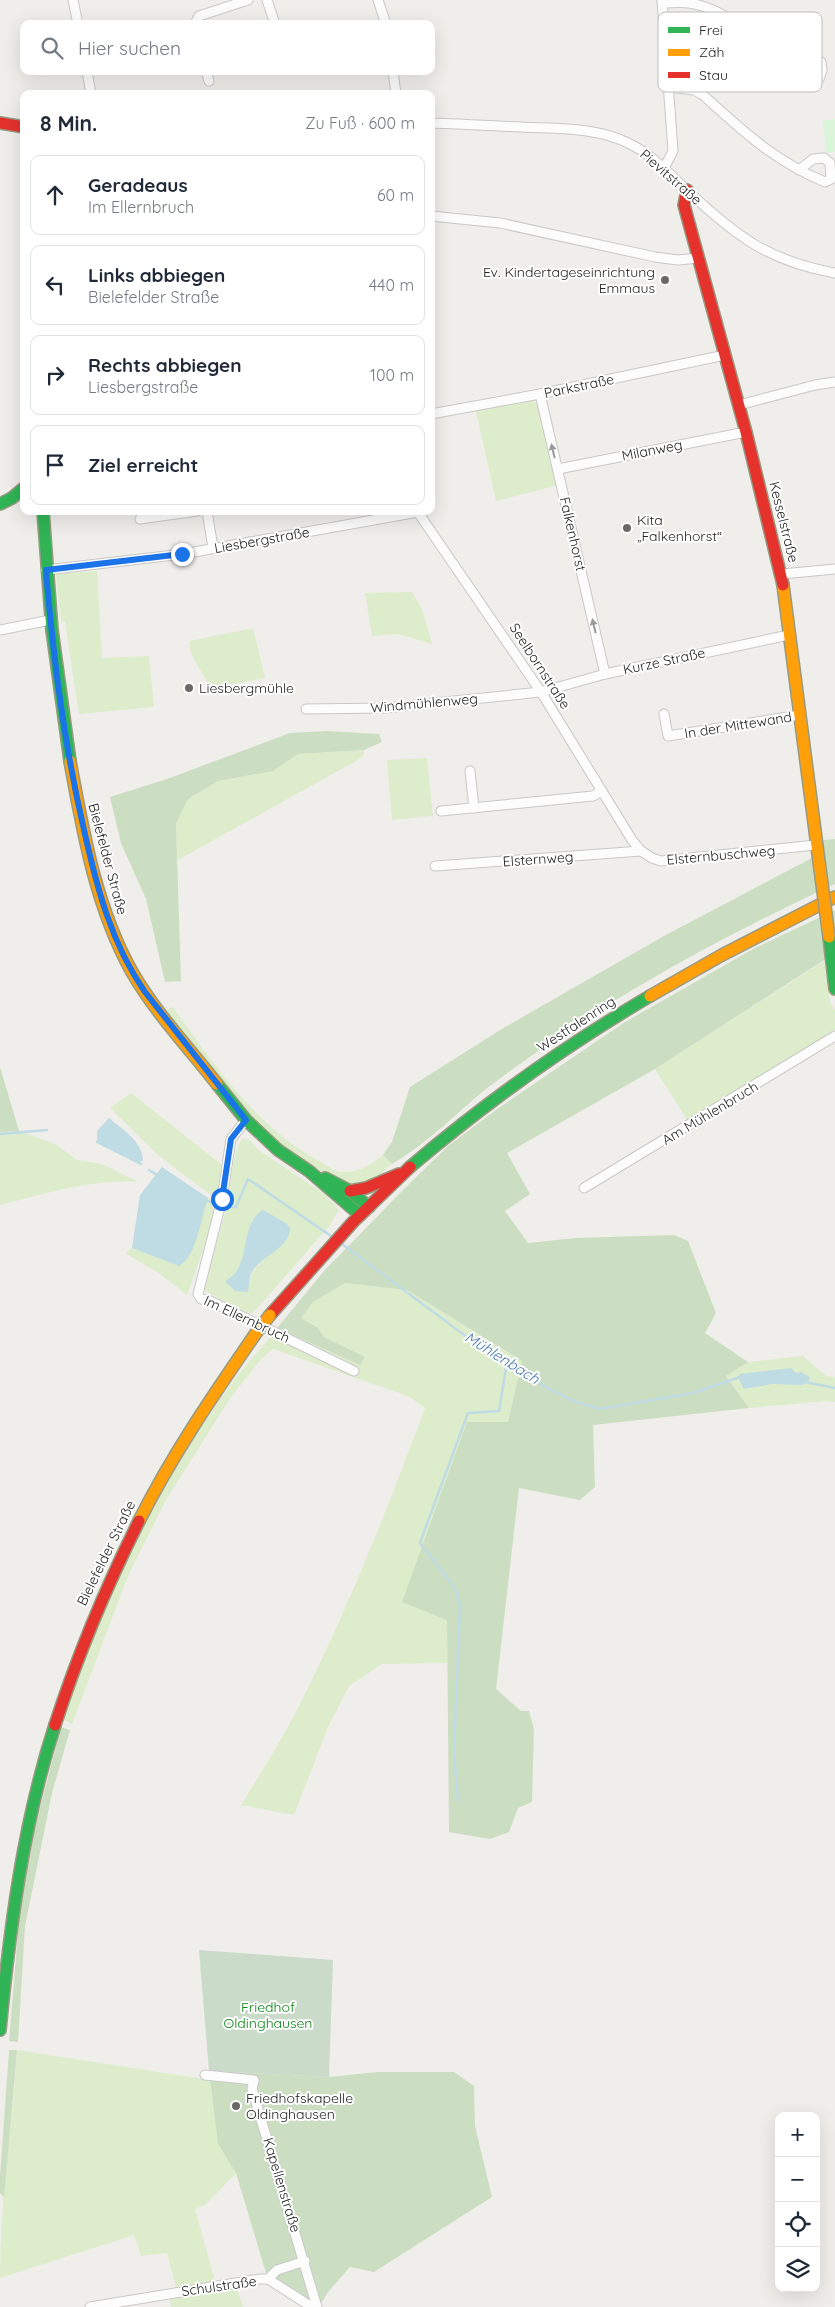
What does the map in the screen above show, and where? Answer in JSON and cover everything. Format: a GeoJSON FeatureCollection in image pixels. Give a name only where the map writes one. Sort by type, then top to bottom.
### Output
{"type":"FeatureCollection","features":[{"type":"Feature","properties":{"kind":"main road"},"geometry":{"type":"LineString","coordinates":[[0,123],[20,126]]}},
{"type":"Feature","properties":{"kind":"main road","name":"Kesselstraße"},"geometry":{"type":"LineString","coordinates":[[687,190],[684,205],[739,405],[782,574],[835,989]]}},
{"type":"Feature","properties":{"kind":"main road"},"geometry":{"type":"LineString","coordinates":[[0,504],[18,498]]}},
{"type":"Feature","properties":{"kind":"main road","name":"Bielefelder Straße"},"geometry":{"type":"LineString","coordinates":[[0,2030],[10,1921],[24,1846],[55,1721],[78,1653],[118,1559],[164,1470],[198,1415],[270,1316],[360,1215],[309,1171],[278,1150],[246,1120],[145,992],[130,971],[117,946],[96,882],[76,798],[64,730],[50,620],[43,515]]}},
{"type":"Feature","properties":{"kind":"main road","name":"Westfalenring"},"geometry":{"type":"LineString","coordinates":[[360,1215],[405,1172],[482,1107],[567,1047],[653,994],[737,946],[835,898]]}},
{"type":"Feature","properties":{"kind":"main road","name":"Bielefelder Straße"},"geometry":{"type":"LineString","coordinates":[[309,1171],[350,1191],[369,1207]]}},
{"type":"Feature","properties":{"kind":"main road"},"geometry":{"type":"LineString","coordinates":[[350,1191],[366,1188],[405,1172]]}},
{"type":"Feature","properties":{"kind":"street"},"geometry":{"type":"LineString","coordinates":[[73,0],[77,20]]}},
{"type":"Feature","properties":{"kind":"street"},"geometry":{"type":"LineString","coordinates":[[197,20],[199,16],[248,0]]}},
{"type":"Feature","properties":{"kind":"street"},"geometry":{"type":"LineString","coordinates":[[267,0],[274,20]]}},
{"type":"Feature","properties":{"kind":"street"},"geometry":{"type":"LineString","coordinates":[[378,0],[385,20]]}},
{"type":"Feature","properties":{"kind":"street"},"geometry":{"type":"LineString","coordinates":[[662,2],[688,3],[716,12]]}},
{"type":"Feature","properties":{"kind":"street"},"geometry":{"type":"LineString","coordinates":[[88,75],[91,90]]}},
{"type":"Feature","properties":{"kind":"street"},"geometry":{"type":"LineString","coordinates":[[207,75],[209,81]]}},
{"type":"Feature","properties":{"kind":"street"},"geometry":{"type":"LineString","coordinates":[[394,75],[395,90]]}},
{"type":"Feature","properties":{"kind":"street"},"geometry":{"type":"LineString","coordinates":[[664,168],[673,151],[669,92]]}},
{"type":"Feature","properties":{"kind":"street"},"geometry":{"type":"LineString","coordinates":[[698,92],[757,144],[799,170]]}},
{"type":"Feature","properties":{"kind":"street","name":"Pievitstraße"},"geometry":{"type":"LineString","coordinates":[[435,123],[600,133],[635,146],[664,168],[725,225],[756,246],[785,261],[835,273]]}},
{"type":"Feature","properties":{"kind":"street"},"geometry":{"type":"LineString","coordinates":[[435,216],[500,223],[655,257],[678,260],[699,258]]}},
{"type":"Feature","properties":{"kind":"street","name":"Parkstraße"},"geometry":{"type":"LineString","coordinates":[[435,413],[540,394],[725,355]]}},
{"type":"Feature","properties":{"kind":"street"},"geometry":{"type":"LineString","coordinates":[[739,405],[815,385],[835,382]]}},
{"type":"Feature","properties":{"kind":"street","name":"Falkenhorst"},"geometry":{"type":"LineString","coordinates":[[540,394],[605,674]]}},
{"type":"Feature","properties":{"kind":"street","name":"Milanweg"},"geometry":{"type":"LineString","coordinates":[[558,469],[746,432]]}},
{"type":"Feature","properties":{"kind":"street"},"geometry":{"type":"LineString","coordinates":[[140,519],[168,515]]}},
{"type":"Feature","properties":{"kind":"street"},"geometry":{"type":"LineString","coordinates":[[209,515],[213,548]]}},
{"type":"Feature","properties":{"kind":"street","name":"Liesbergstraße"},"geometry":{"type":"LineString","coordinates":[[46,570],[147,559],[400,515]]}},
{"type":"Feature","properties":{"kind":"street","name":"Seelbornstraße"},"geometry":{"type":"LineString","coordinates":[[419,515],[541,692],[600,792],[632,840]]}},
{"type":"Feature","properties":{"kind":"street"},"geometry":{"type":"LineString","coordinates":[[782,574],[835,569]]}},
{"type":"Feature","properties":{"kind":"street"},"geometry":{"type":"LineString","coordinates":[[0,630],[50,620]]}},
{"type":"Feature","properties":{"kind":"street","name":"Kurze Straße"},"geometry":{"type":"LineString","coordinates":[[541,692],[605,674],[789,635]]}},
{"type":"Feature","properties":{"kind":"street","name":"Windmühlenweg"},"geometry":{"type":"LineString","coordinates":[[306,709],[385,708],[541,692]]}},
{"type":"Feature","properties":{"kind":"street","name":"In der Mittewand"},"geometry":{"type":"LineString","coordinates":[[664,714],[668,736],[800,715]]}},
{"type":"Feature","properties":{"kind":"street"},"geometry":{"type":"LineString","coordinates":[[470,771],[474,808]]}},
{"type":"Feature","properties":{"kind":"street"},"geometry":{"type":"LineString","coordinates":[[441,810],[593,796],[600,792]]}},
{"type":"Feature","properties":{"kind":"street","name":"Elsternbuschweg"},"geometry":{"type":"LineString","coordinates":[[632,840],[641,851],[661,861],[816,845]]}},
{"type":"Feature","properties":{"kind":"street","name":"Elsternweg"},"geometry":{"type":"LineString","coordinates":[[435,866],[641,851]]}},
{"type":"Feature","properties":{"kind":"street","name":"Am Mühlenbruch"},"geometry":{"type":"LineString","coordinates":[[584,1188],[835,1036]]}},
{"type":"Feature","properties":{"kind":"street","name":"Im Ellernbruch"},"geometry":{"type":"LineString","coordinates":[[246,1120],[231,1139],[222,1199],[198,1294],[201,1299],[208,1300],[354,1371]]}},
{"type":"Feature","properties":{"kind":"street","name":"Kapellenstraße"},"geometry":{"type":"LineString","coordinates":[[205,2075],[254,2080],[252,2089],[305,2261],[317,2307]]}},
{"type":"Feature","properties":{"kind":"street"},"geometry":{"type":"LineString","coordinates":[[268,2279],[277,2270],[305,2261]]}},
{"type":"Feature","properties":{"kind":"street","name":"Schulstraße"},"geometry":{"type":"LineString","coordinates":[[90,2307],[211,2286],[268,2279],[312,2307]]}},
{"type":"Feature","properties":{"kind":"green space"},"geometry":{"type":"Polygon","coordinates":[[[835,119],[835,152],[826,153],[823,120],[835,119]]]}},
{"type":"Feature","properties":{"kind":"green space"},"geometry":{"type":"Polygon","coordinates":[[[530,400],[540,405],[558,485],[496,501],[476,411],[530,400]]]}},
{"type":"Feature","properties":{"kind":"green space"},"geometry":{"type":"Polygon","coordinates":[[[97,571],[102,658],[149,656],[154,707],[79,714],[65,622],[61,621],[56,574],[97,571]]]}},
{"type":"Feature","properties":{"kind":"green space"},"geometry":{"type":"Polygon","coordinates":[[[412,592],[422,609],[432,644],[398,634],[372,636],[365,593],[412,592]]]}},
{"type":"Feature","properties":{"kind":"green space"},"geometry":{"type":"Polygon","coordinates":[[[253,628],[265,678],[223,686],[211,691],[190,651],[190,641],[253,628]]]}},
{"type":"Feature","properties":{"kind":"green space"},"geometry":{"type":"Polygon","coordinates":[[[327,731],[379,734],[382,742],[364,750],[298,754],[273,771],[218,781],[188,799],[176,824],[181,981],[165,982],[146,899],[121,843],[110,797],[167,779],[290,733],[327,731]]]}},
{"type":"Feature","properties":{"kind":"green space"},"geometry":{"type":"Polygon","coordinates":[[[364,750],[363,757],[178,860],[176,824],[188,799],[218,781],[273,771],[298,754],[364,750]]]}},
{"type":"Feature","properties":{"kind":"green space"},"geometry":{"type":"Polygon","coordinates":[[[427,758],[433,816],[392,820],[387,760],[427,758]]]}},
{"type":"Feature","properties":{"kind":"green space"},"geometry":{"type":"Polygon","coordinates":[[[835,839],[835,884],[727,937],[656,976],[587,1018],[503,1076],[405,1156],[392,1164],[383,1155],[392,1142],[410,1087],[500,1030],[664,936],[810,859],[824,840],[835,839]]]}},
{"type":"Feature","properties":{"kind":"green space"},"geometry":{"type":"Polygon","coordinates":[[[835,910],[835,953],[655,1069],[507,1153],[530,1194],[505,1211],[528,1243],[576,1238],[674,1235],[688,1241],[716,1313],[705,1333],[748,1362],[726,1376],[749,1408],[593,1425],[595,1487],[580,1500],[519,1488],[496,1689],[521,1711],[529,1711],[534,1729],[532,1802],[518,1808],[509,1832],[490,1839],[449,1832],[447,1620],[402,1602],[467,1422],[508,1422],[522,1361],[407,1290],[345,1283],[313,1302],[301,1318],[318,1328],[324,1337],[365,1357],[360,1365],[277,1328],[324,1271],[404,1189],[448,1146],[500,1107],[625,1022],[753,949],[835,910]]]}},
{"type":"Feature","properties":{"kind":"green space"},"geometry":{"type":"Polygon","coordinates":[[[824,961],[830,1002],[835,1010],[835,1030],[688,1121],[655,1069],[824,961]]]}},
{"type":"Feature","properties":{"kind":"green space"},"geometry":{"type":"Polygon","coordinates":[[[172,1006],[220,1072],[238,1093],[276,1132],[298,1148],[339,1172],[359,1170],[383,1155],[392,1164],[370,1180],[356,1185],[341,1181],[302,1160],[279,1143],[238,1103],[167,1012],[172,1006]]]}},
{"type":"Feature","properties":{"kind":"green space"},"geometry":{"type":"Polygon","coordinates":[[[0,1067],[19,1131],[0,1132],[0,1067]]]}},
{"type":"Feature","properties":{"kind":"green space"},"geometry":{"type":"Polygon","coordinates":[[[131,1093],[222,1165],[220,1193],[204,1249],[187,1295],[159,1273],[125,1253],[132,1248],[179,1266],[208,1198],[216,1199],[158,1155],[110,1108],[131,1093]]]}},
{"type":"Feature","properties":{"kind":"green space"},"geometry":{"type":"Polygon","coordinates":[[[19,1131],[55,1144],[77,1160],[102,1164],[138,1182],[86,1185],[0,1205],[0,1132],[19,1131]]]}},
{"type":"Feature","properties":{"kind":"green space"},"geometry":{"type":"Polygon","coordinates":[[[242,1139],[248,1139],[260,1151],[323,1193],[339,1209],[330,1225],[254,1312],[248,1314],[203,1290],[227,1205],[238,1146],[242,1139]],[[250,1228],[240,1265],[232,1277],[226,1281],[250,1280],[259,1264],[283,1244],[250,1228]]]}},
{"type":"Feature","properties":{"kind":"green space"},"geometry":{"type":"Polygon","coordinates":[[[345,1283],[407,1290],[522,1361],[508,1423],[402,1602],[447,1619],[447,1663],[382,1664],[349,1686],[328,1727],[294,1815],[241,1805],[299,1706],[334,1633],[366,1559],[425,1408],[410,1397],[273,1349],[262,1358],[231,1397],[166,1500],[128,1576],[72,1724],[64,1720],[89,1650],[117,1582],[150,1515],[187,1450],[228,1388],[277,1328],[360,1365],[365,1357],[324,1337],[318,1328],[301,1318],[313,1302],[345,1283]]]}},
{"type":"Feature","properties":{"kind":"green space"},"geometry":{"type":"Polygon","coordinates":[[[803,1356],[826,1376],[835,1377],[835,1402],[826,1401],[749,1408],[726,1375],[748,1362],[803,1356]]]}},
{"type":"Feature","properties":{"kind":"green space"},"geometry":{"type":"Polygon","coordinates":[[[61,1727],[70,1730],[52,1793],[25,1926],[18,2042],[9,2041],[20,1908],[34,1831],[61,1727]]]}},
{"type":"Feature","properties":{"kind":"green space","name":"Friedhof Oldinghausen"},"geometry":{"type":"Polygon","coordinates":[[[199,1950],[333,1960],[329,2077],[209,2071],[199,1950]]]}},
{"type":"Feature","properties":{"kind":"green space"},"geometry":{"type":"Polygon","coordinates":[[[9,2050],[17,2050],[4,2197],[0,2193],[0,2177],[9,2050]]]}},
{"type":"Feature","properties":{"kind":"green space"},"geometry":{"type":"Polygon","coordinates":[[[17,2050],[210,2080],[218,2144],[236,2173],[205,2205],[195,2209],[215,2281],[220,2289],[236,2286],[243,2307],[171,2307],[170,2301],[176,2287],[167,2253],[141,2256],[134,2235],[0,2278],[4,2192],[17,2050]]]}},
{"type":"Feature","properties":{"kind":"green space"},"geometry":{"type":"Polygon","coordinates":[[[209,2071],[329,2077],[378,2072],[454,2072],[474,2086],[475,2126],[492,2197],[374,2272],[350,2267],[328,2292],[319,2307],[266,2273],[236,2173],[218,2144],[209,2071]]]}},
{"type":"Feature","properties":{"kind":"water"},"geometry":{"type":"Polygon","coordinates":[[[109,1118],[135,1142],[142,1153],[143,1160],[138,1163],[97,1142],[97,1131],[109,1118]]]}},
{"type":"Feature","properties":{"kind":"water"},"geometry":{"type":"Polygon","coordinates":[[[162,1167],[208,1198],[194,1245],[185,1261],[179,1266],[132,1248],[140,1195],[162,1167]]]}},
{"type":"Feature","properties":{"kind":"water"},"geometry":{"type":"Polygon","coordinates":[[[263,1210],[286,1223],[290,1228],[289,1235],[280,1247],[256,1266],[250,1276],[248,1292],[235,1291],[225,1281],[234,1275],[239,1266],[243,1257],[250,1225],[263,1210]]]}},
{"type":"Feature","properties":{"kind":"water"},"geometry":{"type":"Polygon","coordinates":[[[791,1368],[796,1373],[801,1372],[810,1377],[808,1382],[802,1385],[772,1384],[744,1389],[738,1377],[740,1374],[791,1368]]]}},
{"type":"Feature","properties":{"kind":"waterway","name":"Mühlenbach"},"geometry":{"type":"LineString","coordinates":[[0,1134],[47,1130]]}},
{"type":"Feature","properties":{"kind":"waterway","name":"Mühlenbach"},"geometry":{"type":"LineString","coordinates":[[97,1142],[141,1164]]}},
{"type":"Feature","properties":{"kind":"waterway","name":"Mühlenbach"},"geometry":{"type":"LineString","coordinates":[[149,1170],[157,1175]]}},
{"type":"Feature","properties":{"kind":"waterway","name":"Mühlenbach"},"geometry":{"type":"LineString","coordinates":[[228,1207],[236,1207],[248,1179],[334,1238]]}},
{"type":"Feature","properties":{"kind":"waterway","name":"Mühlenbach"},"geometry":{"type":"LineString","coordinates":[[204,1200],[215,1203]]}},
{"type":"Feature","properties":{"kind":"waterway","name":"Mühlenbach"},"geometry":{"type":"LineString","coordinates":[[338,1241],[491,1355],[507,1362],[547,1388],[576,1402],[600,1409],[693,1393],[740,1377]]}},
{"type":"Feature","properties":{"kind":"waterway"},"geometry":{"type":"LineString","coordinates":[[458,1801],[454,1751],[460,1605],[455,1588],[420,1543],[468,1413],[499,1411],[507,1362]]}},
{"type":"Feature","properties":{"kind":"waterway","name":"Mühlenbach"},"geometry":{"type":"LineString","coordinates":[[805,1382],[835,1388]]}},
{"type":"Feature","properties":{"kind":"traffic: fast"},"geometry":{"type":"LineString","coordinates":[[0,504],[20,491]]}},
{"type":"Feature","properties":{"kind":"traffic: fast"},"geometry":{"type":"LineString","coordinates":[[43,515],[52,630],[70,761]]}},
{"type":"Feature","properties":{"kind":"traffic: fast"},"geometry":{"type":"LineString","coordinates":[[829,937],[835,989]]}},
{"type":"Feature","properties":{"kind":"traffic: fast"},"geometry":{"type":"LineString","coordinates":[[410,1167],[467,1120],[526,1076],[650,996]]}},
{"type":"Feature","properties":{"kind":"traffic: fast"},"geometry":{"type":"LineString","coordinates":[[217,1084],[246,1120],[278,1150],[309,1171],[360,1215]]}},
{"type":"Feature","properties":{"kind":"traffic: fast"},"geometry":{"type":"LineString","coordinates":[[325,1178],[350,1191],[369,1207]]}},
{"type":"Feature","properties":{"kind":"traffic: fast"},"geometry":{"type":"LineString","coordinates":[[0,2030],[19,1876],[34,1800],[55,1725]]}},
{"type":"Feature","properties":{"kind":"traffic: slow"},"geometry":{"type":"LineString","coordinates":[[783,585],[820,869]]}},
{"type":"Feature","properties":{"kind":"traffic: slow"},"geometry":{"type":"LineString","coordinates":[[70,761],[92,869],[109,922],[120,947],[141,987],[217,1084]]}},
{"type":"Feature","properties":{"kind":"traffic: slow"},"geometry":{"type":"LineString","coordinates":[[820,869],[829,937]]}},
{"type":"Feature","properties":{"kind":"traffic: slow"},"geometry":{"type":"LineString","coordinates":[[650,996],[722,955],[835,897]]}},
{"type":"Feature","properties":{"kind":"traffic: slow"},"geometry":{"type":"LineString","coordinates":[[256,1333],[270,1315]]}},
{"type":"Feature","properties":{"kind":"traffic: slow"},"geometry":{"type":"LineString","coordinates":[[139,1521],[179,1449],[256,1333]]}},
{"type":"Feature","properties":{"kind":"traffic: jam"},"geometry":{"type":"LineString","coordinates":[[0,123],[20,126]]}},
{"type":"Feature","properties":{"kind":"traffic: jam"},"geometry":{"type":"LineString","coordinates":[[687,190],[684,205],[746,432],[783,585]]}},
{"type":"Feature","properties":{"kind":"traffic: jam"},"geometry":{"type":"LineString","coordinates":[[270,1315],[353,1222],[410,1167]]}},
{"type":"Feature","properties":{"kind":"traffic: jam"},"geometry":{"type":"LineString","coordinates":[[350,1191],[366,1188],[399,1174]]}},
{"type":"Feature","properties":{"kind":"traffic: jam"},"geometry":{"type":"LineString","coordinates":[[55,1725],[93,1621],[139,1521]]}},
{"type":"Feature","properties":{"kind":"place","name":"Ev. Kindertageseinrichtung Emmaus"},"geometry":{"type":"Point","coordinates":[665,280]}},
{"type":"Feature","properties":{"kind":"place","name":"Kita „Falkenhorst“"},"geometry":{"type":"Point","coordinates":[627,528]}},
{"type":"Feature","properties":{"kind":"place","name":"Liesbergmühle"},"geometry":{"type":"Point","coordinates":[189,688]}},
{"type":"Feature","properties":{"kind":"place","name":"Friedhofskapelle Oldinghausen"},"geometry":{"type":"Point","coordinates":[236,2106]}},
{"type":"Feature","properties":{"kind":"route"},"geometry":{"type":"LineString","coordinates":[[182,554],[46,570],[50,620],[64,730],[76,798],[100,899],[117,946],[130,971],[145,992],[246,1120],[231,1139],[229,1163],[222,1199]]}}]}
